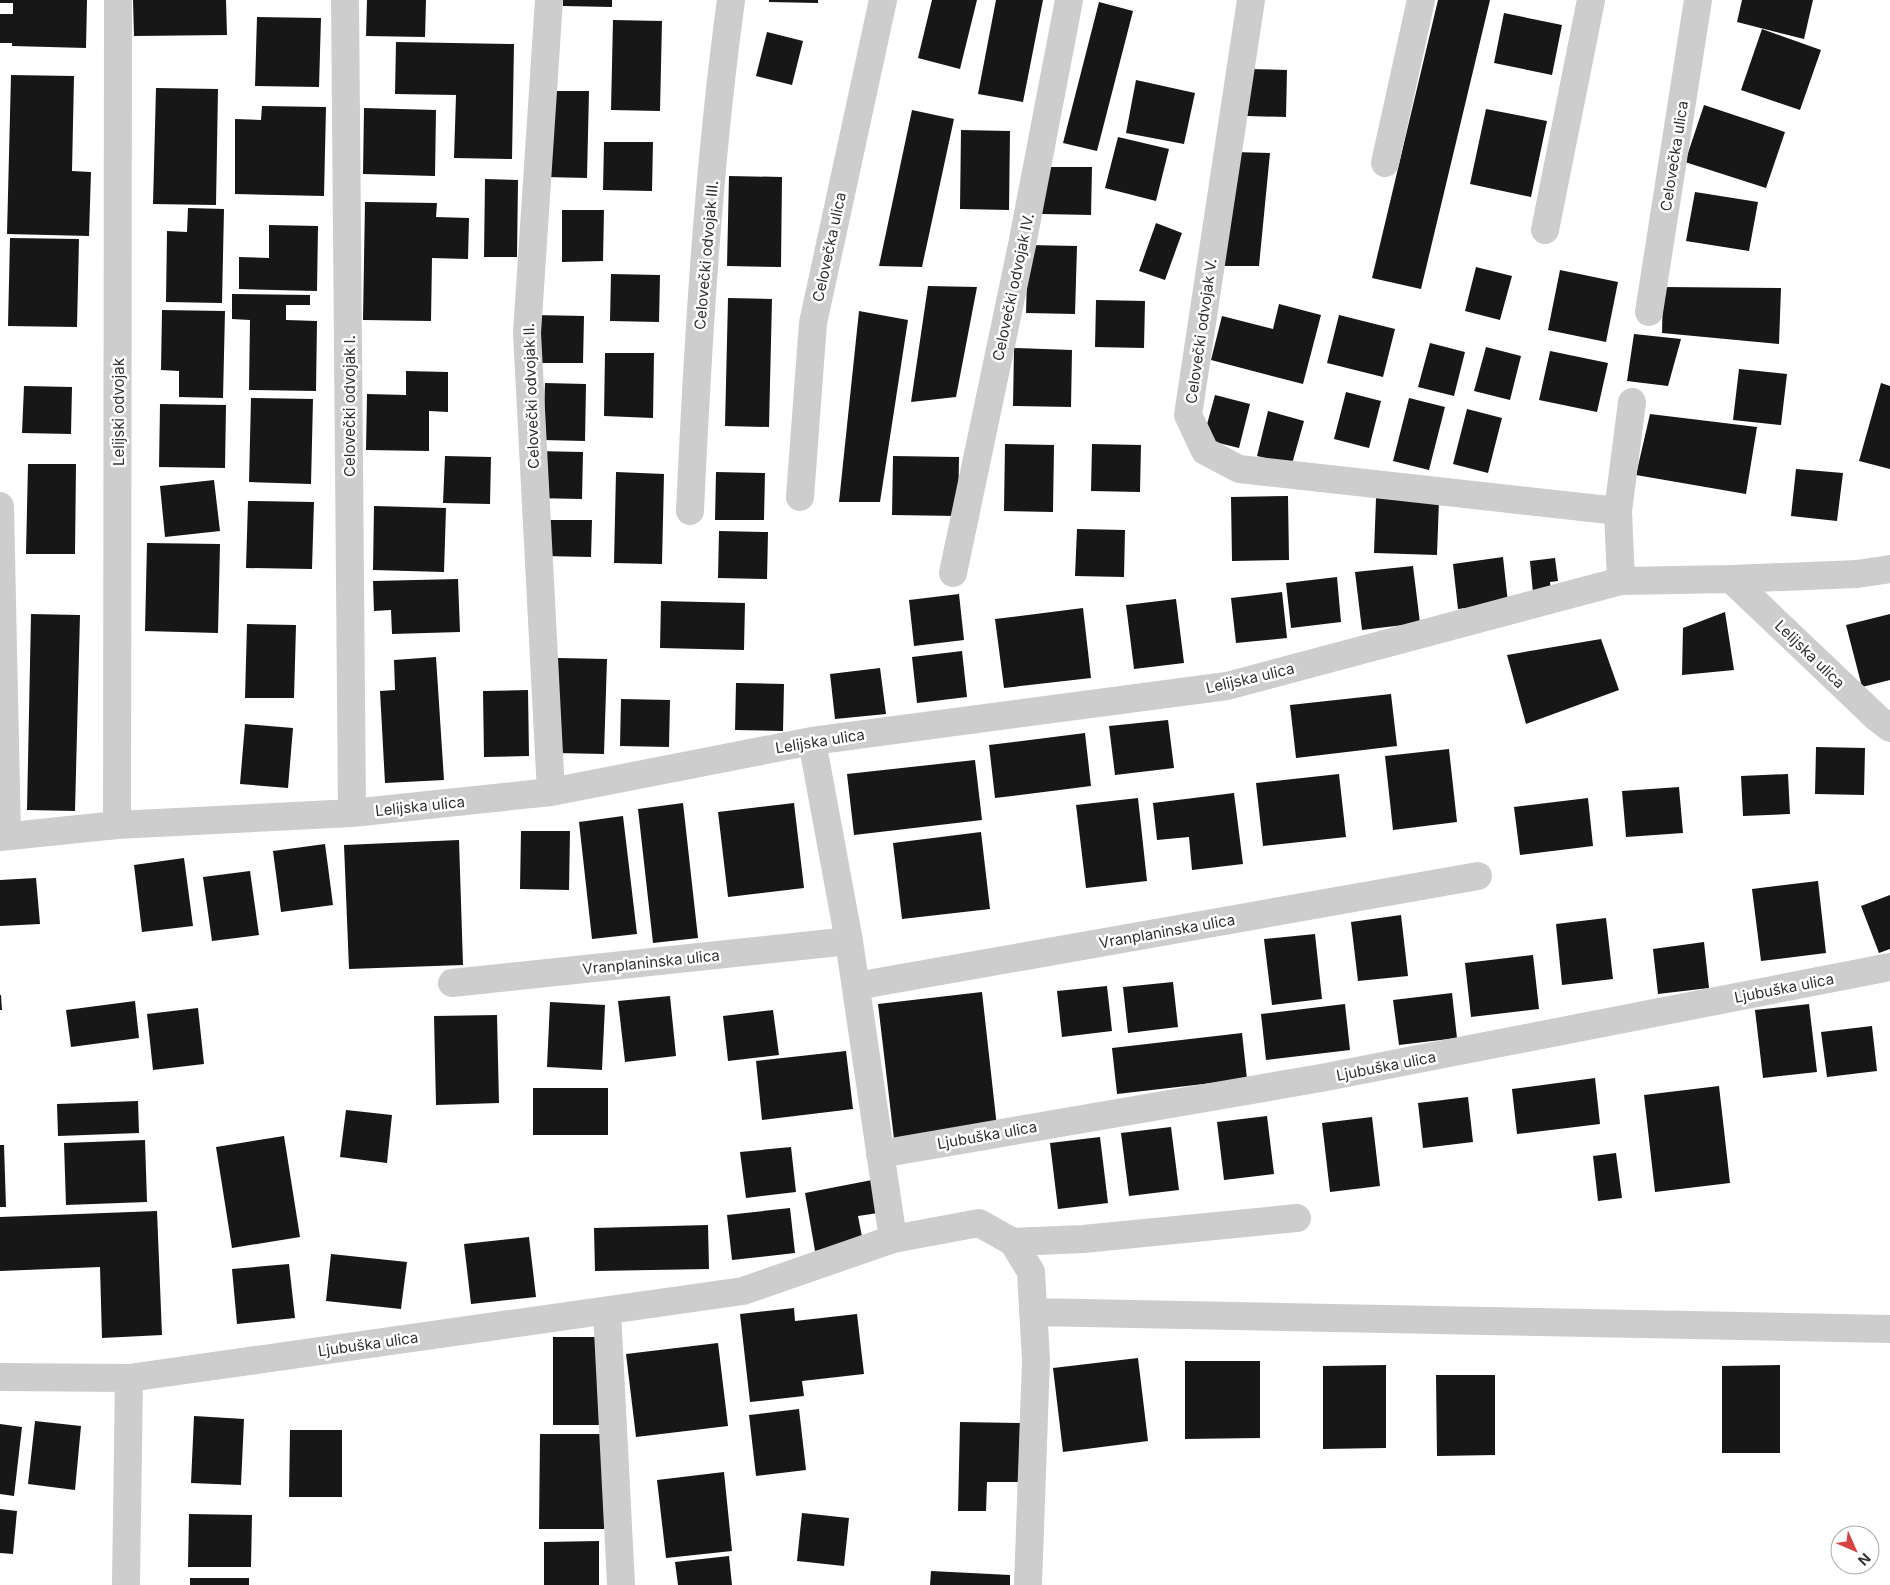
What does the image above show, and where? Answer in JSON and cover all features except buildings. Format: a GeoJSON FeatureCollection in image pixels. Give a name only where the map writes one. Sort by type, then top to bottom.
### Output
{"type":"FeatureCollection","features":[{"type":"Feature","properties":{"kind":"street","name":"Lelijski odvojak"},"geometry":{"type":"LineString","coordinates":[[117,825],[118,0]]}},
{"type":"Feature","properties":{"kind":"street","name":"Celovečki odvojak I."},"geometry":{"type":"LineString","coordinates":[[345,0],[352,813]]}},
{"type":"Feature","properties":{"kind":"street","name":"Celovečki odvojak II."},"geometry":{"type":"LineString","coordinates":[[549,0],[527,333],[551,792]]}},
{"type":"Feature","properties":{"kind":"street","name":"Celovečki odvojak III."},"geometry":{"type":"LineString","coordinates":[[690,511],[699,334],[720,80],[730,0]]}},
{"type":"Feature","properties":{"kind":"street","name":"Celovečka ulica"},"geometry":{"type":"LineString","coordinates":[[800,497],[813,323],[883,0]]}},
{"type":"Feature","properties":{"kind":"street","name":"Celovečki odvojak IV."},"geometry":{"type":"LineString","coordinates":[[952,573],[1024,235],[1069,0]]}},
{"type":"Feature","properties":{"kind":"street","name":"Celovečki odvojak V."},"geometry":{"type":"LineString","coordinates":[[1251,0],[1188,415],[1205,451],[1240,469],[1618,511]]}},
{"type":"Feature","properties":{"kind":"street"},"geometry":{"type":"LineString","coordinates":[[1385,163],[1421,0]]}},
{"type":"Feature","properties":{"kind":"street"},"geometry":{"type":"LineString","coordinates":[[1545,230],[1591,0]]}},
{"type":"Feature","properties":{"kind":"street","name":"Celovečka ulica"},"geometry":{"type":"LineString","coordinates":[[1649,312],[1698,0]]}},
{"type":"Feature","properties":{"kind":"street"},"geometry":{"type":"LineString","coordinates":[[1621,581],[1618,511],[1632,402]]}},
{"type":"Feature","properties":{"kind":"street","name":"Lelijska ulica"},"geometry":{"type":"LineString","coordinates":[[0,506],[4,837],[117,825],[352,813],[551,792],[812,741],[1227,686],[1621,581],[1856,574],[1890,570]]}},
{"type":"Feature","properties":{"kind":"street","name":"Lelijska ulica"},"geometry":{"type":"LineString","coordinates":[[1732,579],[1877,718],[1890,728]]}},
{"type":"Feature","properties":{"kind":"street"},"geometry":{"type":"LineString","coordinates":[[812,741],[849,941],[892,1239]]}},
{"type":"Feature","properties":{"kind":"street","name":"Vranplaninska ulica"},"geometry":{"type":"LineString","coordinates":[[856,986],[1478,876]]}},
{"type":"Feature","properties":{"kind":"street","name":"Vranplaninska ulica"},"geometry":{"type":"LineString","coordinates":[[452,983],[849,941]]}},
{"type":"Feature","properties":{"kind":"street","name":"Ljubuška ulica"},"geometry":{"type":"LineString","coordinates":[[880,1154],[1321,1078],[1890,967]]}},
{"type":"Feature","properties":{"kind":"street"},"geometry":{"type":"LineString","coordinates":[[1028,1585],[1036,1360],[1031,1272],[1014,1242],[1083,1238],[1297,1218]]}},
{"type":"Feature","properties":{"kind":"street","name":"Ljubuška ulica"},"geometry":{"type":"LineString","coordinates":[[0,1377],[129,1378],[744,1291],[892,1239],[979,1224],[1014,1242]]}},
{"type":"Feature","properties":{"kind":"street"},"geometry":{"type":"LineString","coordinates":[[607,1311],[621,1585]]}},
{"type":"Feature","properties":{"kind":"street"},"geometry":{"type":"LineString","coordinates":[[1033,1312],[1890,1329]]}},
{"type":"Feature","properties":{"kind":"street"},"geometry":{"type":"LineString","coordinates":[[126,1585],[129,1378]]}}]}
